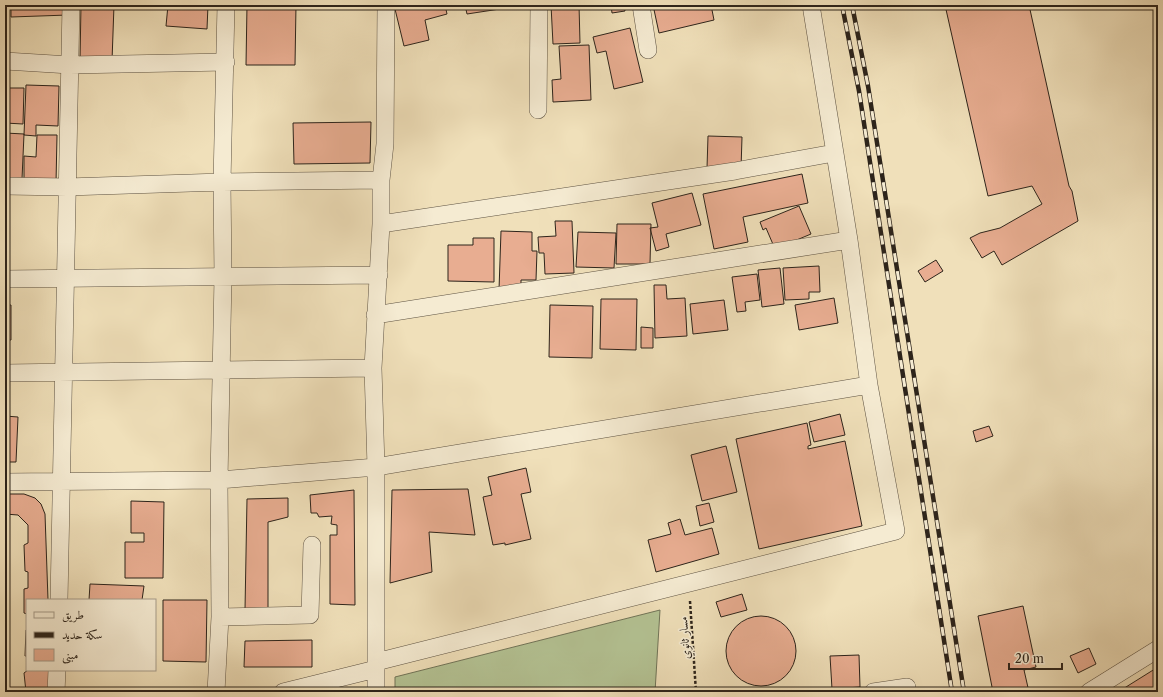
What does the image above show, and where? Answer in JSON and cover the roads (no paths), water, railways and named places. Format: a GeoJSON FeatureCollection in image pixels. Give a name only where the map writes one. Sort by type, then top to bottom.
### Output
{"type":"FeatureCollection","features":[{"type":"Feature","properties":{"kind":"street"},"geometry":{"type":"LineString","coordinates":[[59,599],[70,5]]}},
{"type":"Feature","properties":{"kind":"street"},"geometry":{"type":"LineString","coordinates":[[216,692],[220,617],[219,480],[223,277],[222,182],[226,62],[226,5]]}},
{"type":"Feature","properties":{"kind":"street"},"geometry":{"type":"LineString","coordinates":[[376,692],[376,468],[373,368],[375,315],[379,275],[381,180],[385,144],[386,5]]}},
{"type":"Feature","properties":{"kind":"street"},"geometry":{"type":"LineString","coordinates":[[538,110],[539,5]]}},
{"type":"Feature","properties":{"kind":"street"},"geometry":{"type":"LineString","coordinates":[[641,5],[648,50]]}},
{"type":"Feature","properties":{"kind":"street"},"geometry":{"type":"LineString","coordinates":[[283,692],[689,583],[896,531],[869,385],[850,240],[834,153],[811,5]]}},
{"type":"Feature","properties":{"kind":"street"},"geometry":{"type":"LineString","coordinates":[[5,61],[70,65],[226,62]]}},
{"type":"Feature","properties":{"kind":"street"},"geometry":{"type":"LineString","coordinates":[[381,224],[735,171],[834,153]]}},
{"type":"Feature","properties":{"kind":"street"},"geometry":{"type":"LineString","coordinates":[[5,186],[66,187],[222,182],[381,180]]}},
{"type":"Feature","properties":{"kind":"street"},"geometry":{"type":"LineString","coordinates":[[375,315],[850,240]]}},
{"type":"Feature","properties":{"kind":"street"},"geometry":{"type":"LineString","coordinates":[[5,279],[379,275]]}},
{"type":"Feature","properties":{"kind":"street"},"geometry":{"type":"LineString","coordinates":[[5,373],[373,368]]}},
{"type":"Feature","properties":{"kind":"street"},"geometry":{"type":"LineString","coordinates":[[5,482],[219,480],[376,468],[869,385]]}},
{"type":"Feature","properties":{"kind":"street"},"geometry":{"type":"LineString","coordinates":[[220,617],[310,615],[312,545]]}},
{"type":"Feature","properties":{"kind":"street"},"geometry":{"type":"LineString","coordinates":[[1098,690],[1158,649]]}},
{"type":"Feature","properties":{"kind":"street"},"geometry":{"type":"LineString","coordinates":[[56,692],[57,671]]}},
{"type":"Feature","properties":{"kind":"street"},"geometry":{"type":"LineString","coordinates":[[873,692],[906,687],[907,692]]}},
{"type":"Feature","properties":{"kind":"railway"},"geometry":{"type":"LineString","coordinates":[[842,5],[859,91],[952,692]]}},
{"type":"Feature","properties":{"kind":"railway"},"geometry":{"type":"LineString","coordinates":[[852,5],[868,86],[964,692]]}}]}
